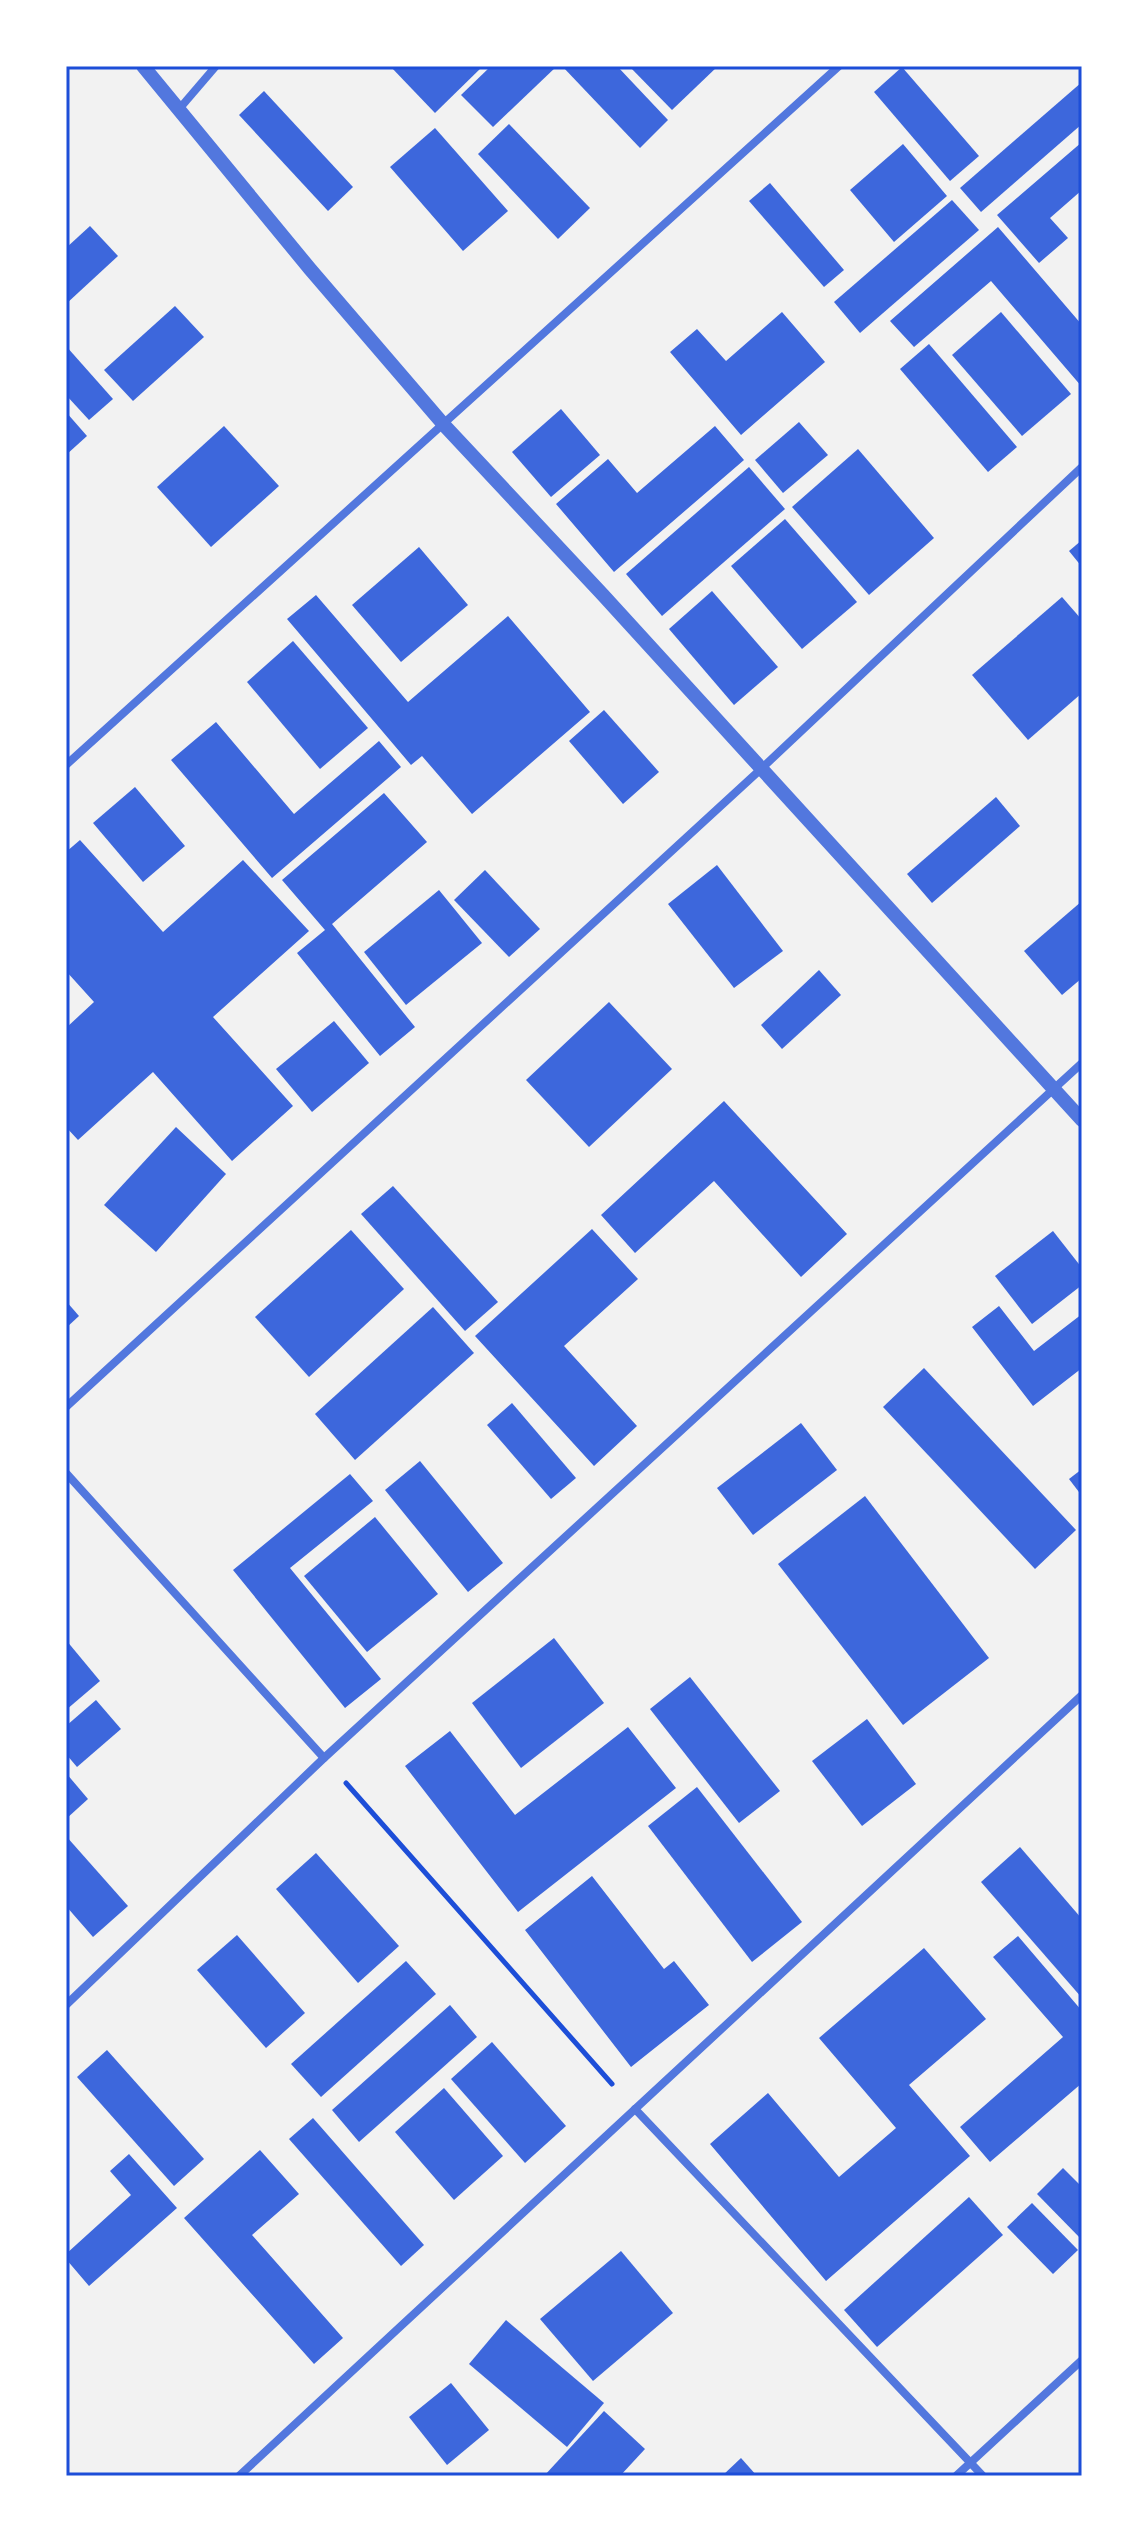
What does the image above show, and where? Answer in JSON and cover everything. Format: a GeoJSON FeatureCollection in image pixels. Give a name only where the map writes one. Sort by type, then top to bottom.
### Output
{"type":"FeatureCollection","features":[{"type":"Feature","properties":{"kind":"street"},"geometry":{"type":"LineString","coordinates":[[180,108],[216,66]]}},
{"type":"Feature","properties":{"kind":"street"},"geometry":{"type":"LineString","coordinates":[[66,765],[839,66]]}},
{"type":"Feature","properties":{"kind":"street"},"geometry":{"type":"LineString","coordinates":[[148,71],[310,269],[444,425],[1082,1120]]}},
{"type":"Feature","properties":{"kind":"street"},"geometry":{"type":"LineString","coordinates":[[66,1407],[761,769],[1082,467]]}},
{"type":"Feature","properties":{"kind":"street"},"geometry":{"type":"LineString","coordinates":[[66,2005],[324,1758],[1082,1063]]}},
{"type":"Feature","properties":{"kind":"street"},"geometry":{"type":"LineString","coordinates":[[66,1473],[324,1758]]}},
{"type":"Feature","properties":{"kind":"street"},"geometry":{"type":"LineString","coordinates":[[239,2476],[1082,1695]]}},
{"type":"Feature","properties":{"kind":"street"},"geometry":{"type":"LineString","coordinates":[[635,2109],[983,2476]]}},
{"type":"Feature","properties":{"kind":"street"},"geometry":{"type":"LineString","coordinates":[[956,2476],[1082,2360]]}},
{"type":"Feature","properties":{"kind":"path"},"geometry":{"type":"LineString","coordinates":[[324,1758],[635,2109]]}},
{"type":"Feature","properties":{"kind":"building"},"geometry":{"type":"Polygon","coordinates":[[[390,66],[483,66],[435,113],[390,66]]]}},
{"type":"Feature","properties":{"kind":"building"},"geometry":{"type":"Polygon","coordinates":[[[491,66],[557,66],[493,127],[461,95],[491,66]]]}},
{"type":"Feature","properties":{"kind":"building"},"geometry":{"type":"Polygon","coordinates":[[[562,66],[617,66],[668,120],[640,148],[562,66]]]}},
{"type":"Feature","properties":{"kind":"building"},"geometry":{"type":"Polygon","coordinates":[[[629,66],[718,66],[672,110],[629,66]]]}},
{"type":"Feature","properties":{"kind":"building"},"geometry":{"type":"Polygon","coordinates":[[[902,67],[979,156],[950,181],[874,92],[902,67]]]}},
{"type":"Feature","properties":{"kind":"building"},"geometry":{"type":"Polygon","coordinates":[[[1082,82],[1082,124],[981,212],[960,188],[1082,82]]]}},
{"type":"Feature","properties":{"kind":"building"},"geometry":{"type":"Polygon","coordinates":[[[264,91],[353,187],[328,211],[239,115],[264,91]]]}},
{"type":"Feature","properties":{"kind":"building"},"geometry":{"type":"Polygon","coordinates":[[[509,124],[590,208],[558,239],[478,154],[509,124]]]}},
{"type":"Feature","properties":{"kind":"building"},"geometry":{"type":"Polygon","coordinates":[[[435,128],[508,211],[463,251],[390,167],[435,128]]]}},
{"type":"Feature","properties":{"kind":"building"},"geometry":{"type":"Polygon","coordinates":[[[1082,142],[1082,190],[1050,218],[1068,238],[1039,263],[997,215],[1082,142]]]}},
{"type":"Feature","properties":{"kind":"building"},"geometry":{"type":"Polygon","coordinates":[[[903,144],[947,196],[894,242],[850,190],[903,144]]]}},
{"type":"Feature","properties":{"kind":"building"},"geometry":{"type":"Polygon","coordinates":[[[770,183],[844,270],[824,287],[749,201],[770,183]]]}},
{"type":"Feature","properties":{"kind":"building"},"geometry":{"type":"Polygon","coordinates":[[[952,200],[979,230],[860,333],[834,302],[952,200]]]}},
{"type":"Feature","properties":{"kind":"building"},"geometry":{"type":"Polygon","coordinates":[[[90,226],[118,256],[66,304],[66,248],[90,226]]]}},
{"type":"Feature","properties":{"kind":"building"},"geometry":{"type":"Polygon","coordinates":[[[998,227],[1082,325],[1082,387],[991,281],[914,347],[890,321],[998,227]]]}},
{"type":"Feature","properties":{"kind":"building"},"geometry":{"type":"Polygon","coordinates":[[[175,306],[204,337],[133,401],[104,370],[175,306]]]}},
{"type":"Feature","properties":{"kind":"building"},"geometry":{"type":"Polygon","coordinates":[[[782,312],[825,362],[741,435],[670,352],[697,329],[726,361],[782,312]]]}},
{"type":"Feature","properties":{"kind":"building"},"geometry":{"type":"Polygon","coordinates":[[[1001,312],[1071,394],[1022,436],[952,355],[1001,312]]]}},
{"type":"Feature","properties":{"kind":"building"},"geometry":{"type":"Polygon","coordinates":[[[929,344],[1017,447],[988,472],[900,369],[929,344]]]}},
{"type":"Feature","properties":{"kind":"building"},"geometry":{"type":"Polygon","coordinates":[[[66,346],[113,399],[89,420],[66,395],[66,346]]]}},
{"type":"Feature","properties":{"kind":"building"},"geometry":{"type":"Polygon","coordinates":[[[561,409],[600,455],[551,497],[512,452],[561,409]]]}},
{"type":"Feature","properties":{"kind":"building"},"geometry":{"type":"Polygon","coordinates":[[[66,412],[87,436],[66,455],[66,412]]]}},
{"type":"Feature","properties":{"kind":"building"},"geometry":{"type":"Polygon","coordinates":[[[799,422],[828,455],[783,493],[755,460],[799,422]]]}},
{"type":"Feature","properties":{"kind":"building"},"geometry":{"type":"Polygon","coordinates":[[[224,426],[279,486],[211,547],[157,487],[224,426]]]}},
{"type":"Feature","properties":{"kind":"building"},"geometry":{"type":"Polygon","coordinates":[[[715,426],[744,460],[614,572],[556,504],[608,459],[637,493],[715,426]]]}},
{"type":"Feature","properties":{"kind":"building"},"geometry":{"type":"Polygon","coordinates":[[[858,449],[934,538],[869,595],[792,507],[858,449]]]}},
{"type":"Feature","properties":{"kind":"building"},"geometry":{"type":"Polygon","coordinates":[[[749,467],[785,509],[662,616],[626,574],[749,467]]]}},
{"type":"Feature","properties":{"kind":"building"},"geometry":{"type":"Polygon","coordinates":[[[785,519],[857,602],[802,649],[731,566],[785,519]]]}},
{"type":"Feature","properties":{"kind":"building"},"geometry":{"type":"Polygon","coordinates":[[[1082,540],[1082,567],[1069,551],[1082,540]]]}},
{"type":"Feature","properties":{"kind":"building"},"geometry":{"type":"Polygon","coordinates":[[[419,547],[468,605],[401,662],[352,605],[419,547]]]}},
{"type":"Feature","properties":{"kind":"building"},"geometry":{"type":"Polygon","coordinates":[[[712,591],[778,667],[734,705],[669,629],[712,591]]]}},
{"type":"Feature","properties":{"kind":"building"},"geometry":{"type":"Polygon","coordinates":[[[316,595],[408,702],[508,616],[590,712],[472,814],[422,756],[411,765],[287,619],[316,595]]]}},
{"type":"Feature","properties":{"kind":"building"},"geometry":{"type":"Polygon","coordinates":[[[1062,597],[1082,620],[1082,693],[1028,740],[972,675],[1062,597]]]}},
{"type":"Feature","properties":{"kind":"building"},"geometry":{"type":"Polygon","coordinates":[[[293,641],[368,728],[320,769],[247,682],[293,641]]]}},
{"type":"Feature","properties":{"kind":"building"},"geometry":{"type":"Polygon","coordinates":[[[604,710],[659,772],[623,804],[569,741],[604,710]]]}},
{"type":"Feature","properties":{"kind":"building"},"geometry":{"type":"Polygon","coordinates":[[[216,722],[294,814],[379,741],[401,767],[272,878],[171,760],[216,722]]]}},
{"type":"Feature","properties":{"kind":"building"},"geometry":{"type":"Polygon","coordinates":[[[135,787],[185,846],[143,882],[93,823],[135,787]]]}},
{"type":"Feature","properties":{"kind":"building"},"geometry":{"type":"Polygon","coordinates":[[[384,793],[427,842],[332,924],[415,1027],[380,1056],[297,953],[325,930],[282,880],[384,793]]]}},
{"type":"Feature","properties":{"kind":"building"},"geometry":{"type":"Polygon","coordinates":[[[996,797],[1020,826],[932,903],[907,874],[996,797]]]}},
{"type":"Feature","properties":{"kind":"building"},"geometry":{"type":"Polygon","coordinates":[[[80,840],[163,932],[243,860],[309,931],[213,1017],[293,1106],[232,1161],[153,1072],[78,1140],[66,1127],[66,1028],[94,1002],[66,971],[66,852],[80,840]]]}},
{"type":"Feature","properties":{"kind":"building"},"geometry":{"type":"Polygon","coordinates":[[[717,865],[783,951],[734,988],[668,904],[717,865]]]}},
{"type":"Feature","properties":{"kind":"building"},"geometry":{"type":"Polygon","coordinates":[[[485,870],[540,929],[509,957],[454,900],[485,870]]]}},
{"type":"Feature","properties":{"kind":"building"},"geometry":{"type":"Polygon","coordinates":[[[439,890],[482,943],[406,1005],[364,952],[439,890]]]}},
{"type":"Feature","properties":{"kind":"building"},"geometry":{"type":"Polygon","coordinates":[[[1082,901],[1082,978],[1062,995],[1024,951],[1082,901]]]}},
{"type":"Feature","properties":{"kind":"building"},"geometry":{"type":"Polygon","coordinates":[[[819,970],[841,995],[782,1049],[761,1025],[819,970]]]}},
{"type":"Feature","properties":{"kind":"building"},"geometry":{"type":"Polygon","coordinates":[[[609,1002],[672,1069],[589,1147],[526,1080],[609,1002]]]}},
{"type":"Feature","properties":{"kind":"building"},"geometry":{"type":"Polygon","coordinates":[[[334,1021],[369,1063],[312,1112],[276,1069],[334,1021]]]}},
{"type":"Feature","properties":{"kind":"building"},"geometry":{"type":"Polygon","coordinates":[[[724,1101],[847,1234],[801,1277],[714,1181],[635,1253],[601,1215],[724,1101]]]}},
{"type":"Feature","properties":{"kind":"building"},"geometry":{"type":"Polygon","coordinates":[[[176,1127],[226,1174],[156,1252],[104,1205],[176,1127]]]}},
{"type":"Feature","properties":{"kind":"building"},"geometry":{"type":"Polygon","coordinates":[[[393,1186],[498,1302],[465,1331],[361,1214],[393,1186]]]}},
{"type":"Feature","properties":{"kind":"building"},"geometry":{"type":"Polygon","coordinates":[[[592,1229],[638,1279],[564,1346],[637,1426],[594,1466],[475,1336],[592,1229]]]}},
{"type":"Feature","properties":{"kind":"building"},"geometry":{"type":"Polygon","coordinates":[[[351,1230],[404,1289],[309,1377],[255,1317],[351,1230]]]}},
{"type":"Feature","properties":{"kind":"building"},"geometry":{"type":"Polygon","coordinates":[[[1053,1231],[1082,1268],[1082,1285],[1032,1324],[995,1276],[1053,1231]]]}},
{"type":"Feature","properties":{"kind":"building"},"geometry":{"type":"Polygon","coordinates":[[[66,1301],[79,1316],[66,1328],[66,1301]]]}},
{"type":"Feature","properties":{"kind":"building"},"geometry":{"type":"Polygon","coordinates":[[[999,1306],[1034,1351],[1082,1314],[1082,1368],[1033,1406],[972,1327],[999,1306]]]}},
{"type":"Feature","properties":{"kind":"building"},"geometry":{"type":"Polygon","coordinates":[[[433,1307],[474,1353],[355,1460],[315,1414],[433,1307]]]}},
{"type":"Feature","properties":{"kind":"building"},"geometry":{"type":"Polygon","coordinates":[[[924,1368],[1076,1530],[1035,1569],[883,1407],[924,1368]]]}},
{"type":"Feature","properties":{"kind":"building"},"geometry":{"type":"Polygon","coordinates":[[[512,1403],[576,1478],[551,1499],[487,1425],[512,1403]]]}},
{"type":"Feature","properties":{"kind":"building"},"geometry":{"type":"Polygon","coordinates":[[[801,1423],[837,1470],[753,1535],[717,1488],[801,1423]]]}},
{"type":"Feature","properties":{"kind":"building"},"geometry":{"type":"Polygon","coordinates":[[[420,1461],[503,1563],[468,1592],[385,1490],[420,1461]]]}},
{"type":"Feature","properties":{"kind":"building"},"geometry":{"type":"Polygon","coordinates":[[[1082,1469],[1082,1496],[1069,1479],[1082,1469]]]}},
{"type":"Feature","properties":{"kind":"building"},"geometry":{"type":"Polygon","coordinates":[[[350,1474],[373,1501],[290,1568],[381,1679],[345,1708],[233,1570],[350,1474]]]}},
{"type":"Feature","properties":{"kind":"building"},"geometry":{"type":"Polygon","coordinates":[[[865,1496],[989,1658],[903,1725],[778,1564],[865,1496]]]}},
{"type":"Feature","properties":{"kind":"building"},"geometry":{"type":"Polygon","coordinates":[[[375,1517],[438,1594],[367,1652],[304,1576],[375,1517]]]}},
{"type":"Feature","properties":{"kind":"building"},"geometry":{"type":"Polygon","coordinates":[[[554,1638],[604,1703],[521,1768],[472,1703],[554,1638]]]}},
{"type":"Feature","properties":{"kind":"building"},"geometry":{"type":"Polygon","coordinates":[[[66,1640],[100,1681],[66,1710],[66,1640]]]}},
{"type":"Feature","properties":{"kind":"building"},"geometry":{"type":"Polygon","coordinates":[[[690,1677],[780,1791],[739,1823],[650,1709],[690,1677]]]}},
{"type":"Feature","properties":{"kind":"building"},"geometry":{"type":"Polygon","coordinates":[[[96,1700],[121,1729],[77,1767],[66,1754],[66,1726],[96,1700]]]}},
{"type":"Feature","properties":{"kind":"building"},"geometry":{"type":"Polygon","coordinates":[[[867,1719],[916,1784],[862,1826],[812,1761],[867,1719]]]}},
{"type":"Feature","properties":{"kind":"building"},"geometry":{"type":"Polygon","coordinates":[[[628,1727],[676,1788],[518,1912],[405,1766],[450,1731],[515,1815],[628,1727]]]}},
{"type":"Feature","properties":{"kind":"building"},"geometry":{"type":"Polygon","coordinates":[[[66,1773],[88,1799],[66,1819],[66,1773]]]}},
{"type":"Feature","properties":{"kind":"building"},"geometry":{"type":"Polygon","coordinates":[[[697,1787],[802,1922],[752,1962],[648,1826],[697,1787]]]}},
{"type":"Feature","properties":{"kind":"building"},"geometry":{"type":"Polygon","coordinates":[[[66,1836],[128,1906],[93,1937],[66,1906],[66,1836]]]}},
{"type":"Feature","properties":{"kind":"building"},"geometry":{"type":"Polygon","coordinates":[[[1020,1847],[1082,1919],[1082,1998],[981,1882],[1020,1847]]]}},
{"type":"Feature","properties":{"kind":"building"},"geometry":{"type":"Polygon","coordinates":[[[316,1853],[399,1946],[358,1983],[276,1889],[316,1853]]]}},
{"type":"Feature","properties":{"kind":"building"},"geometry":{"type":"Polygon","coordinates":[[[592,1876],[664,1969],[674,1961],[709,2005],[631,2067],[525,1930],[592,1876]]]}},
{"type":"Feature","properties":{"kind":"building"},"geometry":{"type":"Polygon","coordinates":[[[237,1935],[305,2013],[266,2048],[197,1970],[237,1935]]]}},
{"type":"Feature","properties":{"kind":"building"},"geometry":{"type":"Polygon","coordinates":[[[1018,1936],[1082,2011],[1082,2083],[990,2162],[960,2127],[1063,2037],[993,1957],[1018,1936]]]}},
{"type":"Feature","properties":{"kind":"building"},"geometry":{"type":"Polygon","coordinates":[[[924,1948],[986,2019],[909,2085],[970,2156],[826,2281],[710,2144],[768,2093],[839,2177],[896,2128],[819,2038],[924,1948]]]}},
{"type":"Feature","properties":{"kind":"building"},"geometry":{"type":"Polygon","coordinates":[[[406,1961],[436,1994],[321,2097],[291,2064],[406,1961]]]}},
{"type":"Feature","properties":{"kind":"building"},"geometry":{"type":"Polygon","coordinates":[[[450,2005],[477,2037],[359,2142],[332,2110],[450,2005]]]}},
{"type":"Feature","properties":{"kind":"building"},"geometry":{"type":"Polygon","coordinates":[[[492,2042],[566,2126],[525,2163],[451,2079],[492,2042]]]}},
{"type":"Feature","properties":{"kind":"building"},"geometry":{"type":"Polygon","coordinates":[[[107,2050],[204,2159],[174,2186],[77,2077],[107,2050]]]}},
{"type":"Feature","properties":{"kind":"building"},"geometry":{"type":"Polygon","coordinates":[[[444,2088],[503,2156],[454,2200],[395,2132],[444,2088]]]}},
{"type":"Feature","properties":{"kind":"building"},"geometry":{"type":"Polygon","coordinates":[[[313,2118],[424,2245],[401,2266],[289,2139],[313,2118]]]}},
{"type":"Feature","properties":{"kind":"building"},"geometry":{"type":"Polygon","coordinates":[[[260,2150],[299,2194],[252,2235],[343,2338],[314,2364],[184,2218],[260,2150]]]}},
{"type":"Feature","properties":{"kind":"building"},"geometry":{"type":"Polygon","coordinates":[[[129,2154],[177,2208],[89,2286],[66,2259],[66,2254],[131,2195],[110,2171],[129,2154]]]}},
{"type":"Feature","properties":{"kind":"building"},"geometry":{"type":"Polygon","coordinates":[[[1063,2168],[1082,2187],[1082,2240],[1037,2194],[1063,2168]]]}},
{"type":"Feature","properties":{"kind":"building"},"geometry":{"type":"Polygon","coordinates":[[[969,2197],[1003,2235],[877,2347],[844,2310],[969,2197]]]}},
{"type":"Feature","properties":{"kind":"building"},"geometry":{"type":"Polygon","coordinates":[[[1032,2203],[1078,2250],[1053,2274],[1007,2227],[1032,2203]]]}},
{"type":"Feature","properties":{"kind":"building"},"geometry":{"type":"Polygon","coordinates":[[[621,2251],[673,2313],[593,2381],[540,2319],[621,2251]]]}},
{"type":"Feature","properties":{"kind":"building"},"geometry":{"type":"Polygon","coordinates":[[[506,2320],[604,2403],[567,2447],[469,2364],[506,2320]]]}},
{"type":"Feature","properties":{"kind":"building"},"geometry":{"type":"Polygon","coordinates":[[[451,2383],[489,2430],[447,2465],[409,2417],[451,2383]]]}},
{"type":"Feature","properties":{"kind":"building"},"geometry":{"type":"Polygon","coordinates":[[[604,2411],[645,2449],[620,2476],[544,2476],[604,2411]]]}},
{"type":"Feature","properties":{"kind":"building"},"geometry":{"type":"Polygon","coordinates":[[[741,2458],[757,2476],[722,2476],[741,2458]]]}}]}
